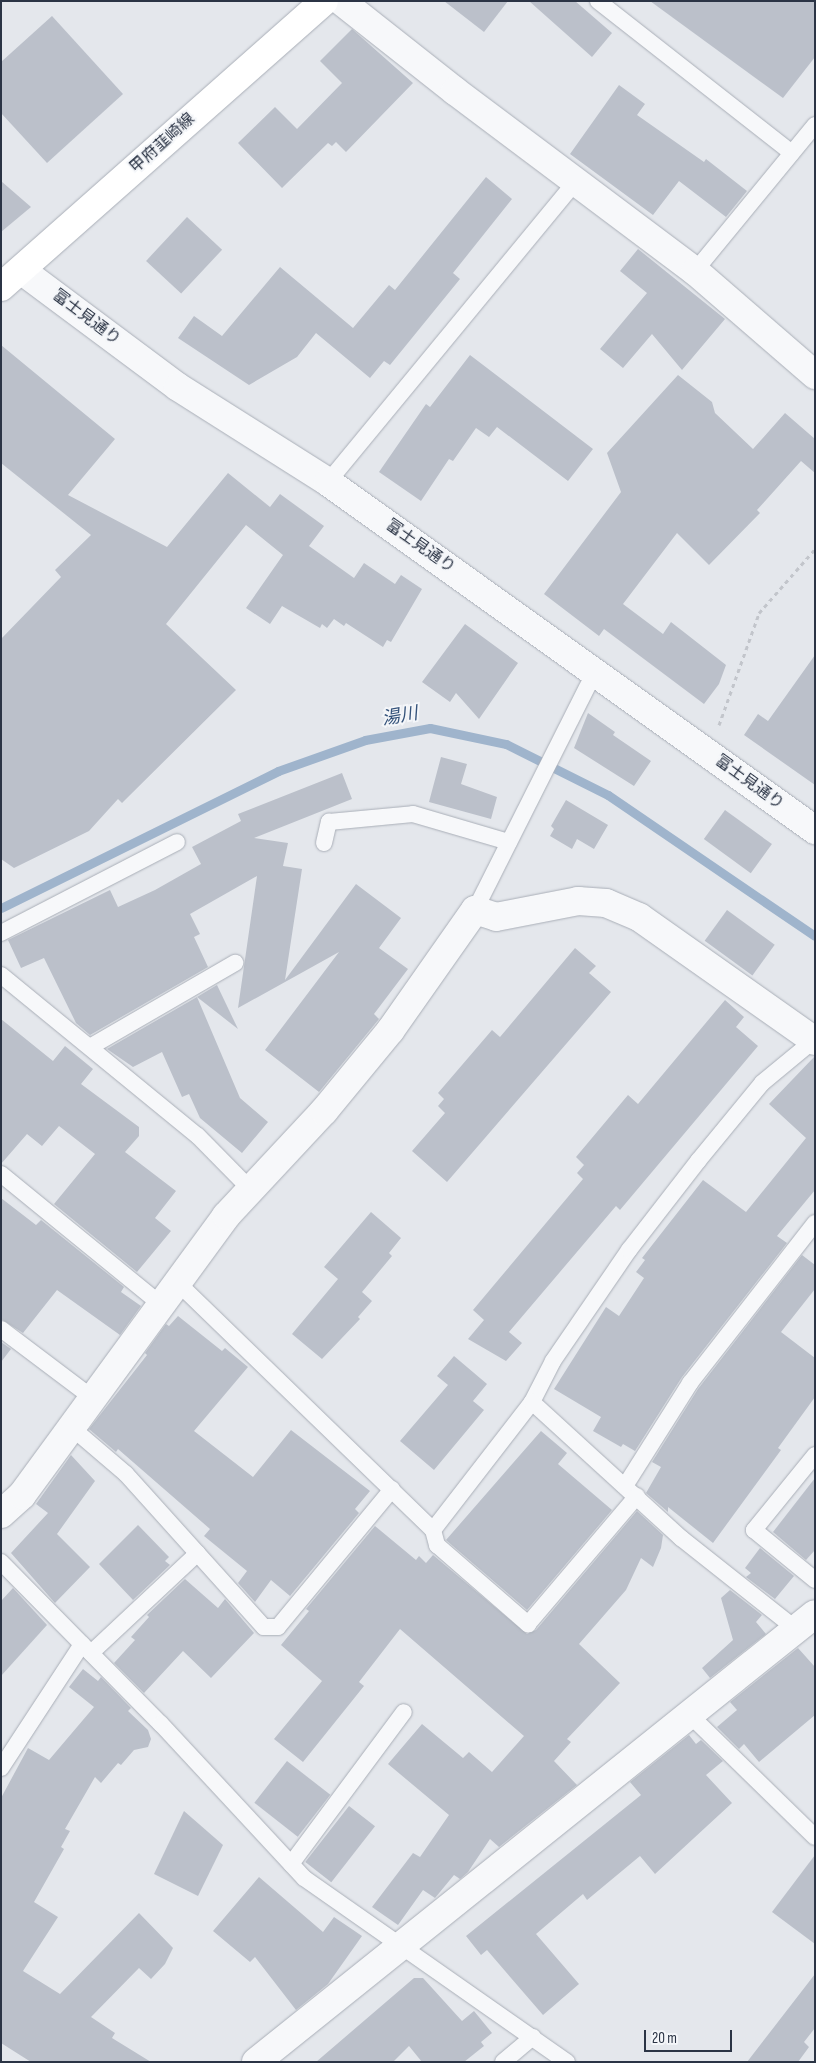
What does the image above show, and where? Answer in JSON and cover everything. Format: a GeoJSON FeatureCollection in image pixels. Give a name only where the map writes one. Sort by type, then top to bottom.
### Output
{"type":"FeatureCollection","features":[{"type":"Feature","properties":{"kind":"main road","name":"甲府韮崎線"},"geometry":{"type":"LineString","coordinates":[[11,279],[324,1]]}},
{"type":"Feature","properties":{"kind":"street"},"geometry":{"type":"LineString","coordinates":[[341,1],[695,271],[815,375]]}},
{"type":"Feature","properties":{"kind":"street","name":"富士見通り"},"geometry":{"type":"LineString","coordinates":[[11,279],[178,388],[328,482],[815,830]]}},
{"type":"Feature","properties":{"kind":"street"},"geometry":{"type":"LineString","coordinates":[[1,1514],[22,1495],[163,1306],[226,1216],[324,1111],[390,1031],[475,910],[496,917],[578,901],[606,904],[639,917],[814,1040]]}},
{"type":"Feature","properties":{"kind":"street"},"geometry":{"type":"LineString","coordinates":[[256,2062],[691,1716],[805,1622]]}},
{"type":"Feature","properties":{"kind":"lane"},"geometry":{"type":"LineString","coordinates":[[598,1],[792,153]]}},
{"type":"Feature","properties":{"kind":"lane"},"geometry":{"type":"LineString","coordinates":[[695,271],[815,125]]}},
{"type":"Feature","properties":{"kind":"lane"},"geometry":{"type":"LineString","coordinates":[[328,482],[576,181]]}},
{"type":"Feature","properties":{"kind":"lane"},"geometry":{"type":"LineString","coordinates":[[475,910],[595,671]]}},
{"type":"Feature","properties":{"kind":"lane"},"geometry":{"type":"LineString","coordinates":[[324,842],[329,822],[413,814],[509,842]]}},
{"type":"Feature","properties":{"kind":"lane"},"geometry":{"type":"LineString","coordinates":[[1,932],[177,842]]}},
{"type":"Feature","properties":{"kind":"lane"},"geometry":{"type":"LineString","coordinates":[[90,1047],[236,964]]}},
{"type":"Feature","properties":{"kind":"lane"},"geometry":{"type":"LineString","coordinates":[[1,975],[198,1136],[250,1190]]}},
{"type":"Feature","properties":{"kind":"lane"},"geometry":{"type":"LineString","coordinates":[[433,1530],[532,1402],[553,1361],[629,1250],[698,1161],[762,1084],[814,1040]]}},
{"type":"Feature","properties":{"kind":"lane"},"geometry":{"type":"LineString","coordinates":[[1,1174],[163,1306]]}},
{"type":"Feature","properties":{"kind":"lane"},"geometry":{"type":"LineString","coordinates":[[179,1284],[433,1530],[437,1545],[528,1624],[631,1491],[690,1383],[815,1223]]}},
{"type":"Feature","properties":{"kind":"lane"},"geometry":{"type":"LineString","coordinates":[[1,1329],[94,1399]]}},
{"type":"Feature","properties":{"kind":"lane"},"geometry":{"type":"LineString","coordinates":[[532,1402],[681,1538],[805,1622]]}},
{"type":"Feature","properties":{"kind":"lane"},"geometry":{"type":"LineString","coordinates":[[71,1427],[126,1474],[264,1627],[278,1628],[392,1490]]}},
{"type":"Feature","properties":{"kind":"lane"},"geometry":{"type":"LineString","coordinates":[[815,1455],[754,1530],[815,1580]]}},
{"type":"Feature","properties":{"kind":"lane"},"geometry":{"type":"LineString","coordinates":[[1,1768],[86,1648],[198,1554]]}},
{"type":"Feature","properties":{"kind":"lane"},"geometry":{"type":"LineString","coordinates":[[1,1562],[86,1648],[291,1864],[342,1908],[403,1944],[567,2062]]}},
{"type":"Feature","properties":{"kind":"lane"},"geometry":{"type":"LineString","coordinates":[[291,1864],[404,1712]]}},
{"type":"Feature","properties":{"kind":"lane"},"geometry":{"type":"LineString","coordinates":[[691,1716],[815,1837]]}},
{"type":"Feature","properties":{"kind":"lane"},"geometry":{"type":"LineString","coordinates":[[503,2062],[533,2037]]}},
{"type":"Feature","properties":{"kind":"path"},"geometry":{"type":"LineString","coordinates":[[709,754],[759,613],[815,549]]}},
{"type":"Feature","properties":{"kind":"building"},"geometry":{"type":"Polygon","coordinates":[[[444,1],[508,1],[484,32],[444,1]]]}},
{"type":"Feature","properties":{"kind":"building"},"geometry":{"type":"Polygon","coordinates":[[[529,1],[575,1],[612,33],[592,57],[529,1]]]}},
{"type":"Feature","properties":{"kind":"building"},"geometry":{"type":"Polygon","coordinates":[[[650,1],[815,1],[815,57],[783,98],[650,1]]]}},
{"type":"Feature","properties":{"kind":"building"},"geometry":{"type":"Polygon","coordinates":[[[52,16],[123,94],[47,163],[1,113],[1,62],[52,16]]]}},
{"type":"Feature","properties":{"kind":"building"},"geometry":{"type":"Polygon","coordinates":[[[352,29],[413,83],[346,152],[336,142],[332,146],[328,143],[282,188],[238,143],[275,107],[297,129],[342,83],[320,61],[352,29]]]}},
{"type":"Feature","properties":{"kind":"building"},"geometry":{"type":"Polygon","coordinates":[[[619,85],[645,104],[637,115],[704,162],[706,159],[747,191],[726,217],[679,181],[653,215],[570,154],[619,85]]]}},
{"type":"Feature","properties":{"kind":"building"},"geometry":{"type":"Polygon","coordinates":[[[486,177],[512,199],[453,273],[460,279],[390,365],[384,361],[370,378],[316,333],[297,357],[249,385],[178,338],[194,316],[222,336],[280,267],[353,328],[389,285],[395,290],[486,177]]]}},
{"type":"Feature","properties":{"kind":"building"},"geometry":{"type":"Polygon","coordinates":[[[1,181],[31,207],[1,232],[1,181]]]}},
{"type":"Feature","properties":{"kind":"building"},"geometry":{"type":"Polygon","coordinates":[[[187,217],[222,250],[181,294],[146,261],[187,217]]]}},
{"type":"Feature","properties":{"kind":"building"},"geometry":{"type":"Polygon","coordinates":[[[638,249],[725,319],[682,370],[652,334],[623,368],[600,349],[647,293],[620,271],[638,249]]]}},
{"type":"Feature","properties":{"kind":"building"},"geometry":{"type":"Polygon","coordinates":[[[1,345],[115,439],[68,495],[167,547],[228,473],[270,507],[280,494],[324,526],[309,546],[354,578],[364,563],[395,584],[401,575],[422,589],[391,642],[387,640],[383,647],[346,623],[344,626],[334,619],[327,628],[322,624],[320,628],[282,606],[270,624],[246,608],[283,555],[246,525],[166,624],[236,690],[122,803],[118,799],[89,831],[14,868],[1,859],[1,639],[61,577],[55,570],[91,535],[1,463],[1,345]]]}},
{"type":"Feature","properties":{"kind":"building"},"geometry":{"type":"Polygon","coordinates":[[[470,355],[593,449],[568,481],[497,427],[489,437],[476,428],[453,461],[449,459],[421,501],[379,472],[426,404],[430,407],[470,355]]]}},
{"type":"Feature","properties":{"kind":"building"},"geometry":{"type":"Polygon","coordinates":[[[678,375],[712,402],[715,413],[753,449],[785,413],[815,439],[815,473],[801,461],[757,510],[760,513],[709,565],[677,533],[623,604],[663,634],[671,622],[726,665],[719,684],[704,704],[604,629],[599,636],[544,594],[621,492],[607,453],[678,375]]]}},
{"type":"Feature","properties":{"kind":"building"},"geometry":{"type":"Polygon","coordinates":[[[465,624],[518,663],[479,719],[456,693],[450,702],[422,682],[465,624]]]}},
{"type":"Feature","properties":{"kind":"building"},"geometry":{"type":"Polygon","coordinates":[[[815,655],[815,785],[744,735],[758,714],[768,721],[815,655]]]}},
{"type":"Feature","properties":{"kind":"building"},"geometry":{"type":"Polygon","coordinates":[[[588,713],[615,732],[613,735],[651,761],[634,786],[574,748],[588,713]]]}},
{"type":"Feature","properties":{"kind":"building"},"geometry":{"type":"Polygon","coordinates":[[[441,757],[467,764],[461,784],[497,797],[491,819],[429,802],[441,757]]]}},
{"type":"Feature","properties":{"kind":"building"},"geometry":{"type":"Polygon","coordinates":[[[342,773],[352,799],[254,838],[288,843],[283,866],[302,869],[285,980],[356,884],[401,918],[379,948],[408,969],[374,1014],[379,1019],[319,1092],[265,1050],[339,952],[238,1008],[257,876],[190,914],[200,934],[194,937],[208,967],[90,1035],[76,1023],[44,958],[21,968],[8,940],[110,890],[118,907],[155,890],[201,864],[192,847],[241,821],[238,814],[342,773]]]}},
{"type":"Feature","properties":{"kind":"building"},"geometry":{"type":"Polygon","coordinates":[[[566,800],[608,825],[594,849],[577,839],[572,849],[550,836],[554,829],[551,826],[566,800]]]}},
{"type":"Feature","properties":{"kind":"building"},"geometry":{"type":"Polygon","coordinates":[[[725,810],[772,844],[751,873],[704,839],[725,810]]]}},
{"type":"Feature","properties":{"kind":"building"},"geometry":{"type":"Polygon","coordinates":[[[727,910],[775,945],[752,975],[705,941],[727,910]]]}},
{"type":"Feature","properties":{"kind":"building"},"geometry":{"type":"Polygon","coordinates":[[[575,948],[596,966],[589,973],[611,992],[447,1182],[412,1151],[445,1113],[438,1106],[444,1099],[438,1093],[492,1030],[500,1037],[575,948]]]}},
{"type":"Feature","properties":{"kind":"building"},"geometry":{"type":"Polygon","coordinates":[[[217,985],[238,1029],[197,997],[217,985]]]}},
{"type":"Feature","properties":{"kind":"building"},"geometry":{"type":"Polygon","coordinates":[[[197,997],[240,1098],[268,1122],[242,1153],[200,1118],[189,1094],[182,1097],[162,1052],[133,1067],[107,1049],[197,997]]]}},
{"type":"Feature","properties":{"kind":"building"},"geometry":{"type":"Polygon","coordinates":[[[725,1000],[744,1017],[736,1027],[758,1046],[620,1210],[616,1206],[509,1332],[522,1343],[506,1361],[468,1339],[484,1320],[473,1310],[583,1179],[577,1173],[584,1165],[576,1157],[628,1095],[638,1104],[725,1000]]]}},
{"type":"Feature","properties":{"kind":"building"},"geometry":{"type":"Polygon","coordinates":[[[1,1019],[53,1061],[65,1046],[93,1069],[81,1084],[139,1127],[139,1136],[125,1152],[176,1191],[155,1218],[171,1231],[137,1272],[54,1204],[95,1154],[59,1126],[42,1146],[27,1134],[1,1164],[1,1019]]]}},
{"type":"Feature","properties":{"kind":"building"},"geometry":{"type":"Polygon","coordinates":[[[815,1056],[815,1190],[777,1236],[787,1243],[682,1377],[635,1451],[623,1444],[621,1447],[593,1431],[601,1417],[554,1389],[606,1307],[619,1316],[644,1278],[636,1272],[645,1260],[642,1258],[703,1180],[746,1212],[806,1138],[769,1104],[815,1056]]]}},
{"type":"Feature","properties":{"kind":"building"},"geometry":{"type":"Polygon","coordinates":[[[1,1198],[36,1225],[41,1220],[124,1287],[121,1292],[141,1306],[120,1335],[57,1290],[23,1333],[1,1319],[1,1198]]]}},
{"type":"Feature","properties":{"kind":"building"},"geometry":{"type":"Polygon","coordinates":[[[371,1212],[401,1238],[389,1253],[392,1256],[362,1292],[372,1301],[358,1317],[360,1319],[322,1359],[292,1334],[338,1279],[324,1267],[371,1212]]]}},
{"type":"Feature","properties":{"kind":"building"},"geometry":{"type":"Polygon","coordinates":[[[802,1255],[815,1265],[815,1289],[781,1332],[815,1358],[815,1397],[778,1448],[781,1450],[713,1543],[668,1507],[668,1512],[646,1493],[661,1467],[652,1462],[698,1389],[802,1255]]]}},
{"type":"Feature","properties":{"kind":"building"},"geometry":{"type":"Polygon","coordinates":[[[178,1316],[222,1351],[225,1348],[248,1367],[194,1431],[253,1477],[291,1430],[370,1491],[355,1509],[359,1513],[290,1596],[271,1580],[255,1602],[238,1583],[247,1571],[204,1536],[210,1529],[118,1449],[116,1452],[89,1429],[147,1355],[145,1353],[166,1324],[169,1326],[178,1316]]]}},
{"type":"Feature","properties":{"kind":"building"},"geometry":{"type":"Polygon","coordinates":[[[1,1342],[11,1349],[1,1362],[1,1342]]]}},
{"type":"Feature","properties":{"kind":"building"},"geometry":{"type":"Polygon","coordinates":[[[454,1356],[487,1384],[473,1401],[484,1410],[434,1470],[400,1441],[448,1385],[437,1376],[454,1356]]]}},
{"type":"Feature","properties":{"kind":"building"},"geometry":{"type":"Polygon","coordinates":[[[541,1431],[567,1453],[558,1464],[612,1510],[527,1610],[446,1540],[541,1431]]]}},
{"type":"Feature","properties":{"kind":"building"},"geometry":{"type":"Polygon","coordinates":[[[71,1455],[95,1481],[57,1534],[90,1567],[55,1603],[11,1553],[48,1513],[36,1504],[71,1455]]]}},
{"type":"Feature","properties":{"kind":"building"},"geometry":{"type":"Polygon","coordinates":[[[815,1478],[815,1550],[806,1560],[773,1532],[815,1478]]]}},
{"type":"Feature","properties":{"kind":"building"},"geometry":{"type":"Polygon","coordinates":[[[637,1511],[663,1535],[661,1548],[653,1567],[641,1558],[626,1590],[579,1644],[620,1683],[567,1739],[571,1742],[554,1761],[577,1785],[499,1847],[490,1839],[468,1872],[460,1879],[454,1875],[435,1898],[423,1890],[398,1925],[372,1907],[413,1853],[420,1857],[449,1815],[388,1764],[422,1724],[463,1758],[469,1752],[492,1772],[524,1736],[400,1629],[359,1682],[364,1686],[303,1762],[274,1739],[322,1681],[281,1645],[309,1611],[306,1609],[375,1526],[416,1560],[419,1556],[426,1563],[433,1555],[527,1634],[536,1630],[637,1511]]]}},
{"type":"Feature","properties":{"kind":"building"},"geometry":{"type":"Polygon","coordinates":[[[138,1525],[169,1557],[165,1561],[170,1565],[133,1600],[99,1564],[138,1525]]]}},
{"type":"Feature","properties":{"kind":"building"},"geometry":{"type":"Polygon","coordinates":[[[760,1548],[794,1576],[775,1599],[746,1577],[751,1573],[745,1568],[760,1548]]]}},
{"type":"Feature","properties":{"kind":"building"},"geometry":{"type":"Polygon","coordinates":[[[185,1579],[218,1608],[225,1599],[254,1633],[211,1678],[183,1651],[144,1693],[114,1663],[135,1640],[131,1637],[149,1617],[147,1615],[185,1579]]]}},
{"type":"Feature","properties":{"kind":"building"},"geometry":{"type":"Polygon","coordinates":[[[13,1588],[47,1625],[1,1676],[1,1601],[13,1588]]]}},
{"type":"Feature","properties":{"kind":"building"},"geometry":{"type":"Polygon","coordinates":[[[730,1590],[762,1615],[756,1622],[766,1634],[710,1678],[702,1668],[733,1640],[721,1598],[730,1590]]]}},
{"type":"Feature","properties":{"kind":"building"},"geometry":{"type":"Polygon","coordinates":[[[798,1648],[815,1667],[815,1715],[759,1762],[744,1744],[739,1749],[717,1727],[737,1710],[730,1702],[798,1648]]]}},
{"type":"Feature","properties":{"kind":"building"},"geometry":{"type":"Polygon","coordinates":[[[83,1669],[98,1681],[101,1677],[131,1708],[128,1711],[148,1730],[151,1739],[148,1747],[134,1750],[121,1765],[118,1763],[101,1783],[95,1777],[65,1829],[70,1831],[61,1847],[64,1849],[34,1902],[58,1917],[23,1971],[60,1994],[139,1913],[173,1948],[165,1964],[151,1979],[139,1968],[91,2017],[115,2033],[112,2038],[151,2062],[31,2062],[1,2043],[1,1798],[28,1748],[49,1760],[94,1707],[69,1687],[83,1669]]]}},
{"type":"Feature","properties":{"kind":"building"},"geometry":{"type":"Polygon","coordinates":[[[689,1735],[696,1744],[701,1740],[723,1761],[706,1775],[732,1803],[655,1874],[640,1856],[587,1900],[583,1894],[536,1934],[579,1984],[543,2015],[487,1950],[481,1955],[466,1936],[641,1795],[630,1782],[689,1735]]]}},
{"type":"Feature","properties":{"kind":"building"},"geometry":{"type":"Polygon","coordinates":[[[287,1761],[330,1795],[298,1837],[254,1803],[287,1761]]]}},
{"type":"Feature","properties":{"kind":"building"},"geometry":{"type":"Polygon","coordinates":[[[349,1806],[375,1826],[331,1882],[305,1862],[349,1806]]]}},
{"type":"Feature","properties":{"kind":"building"},"geometry":{"type":"Polygon","coordinates":[[[184,1811],[223,1845],[198,1896],[154,1874],[184,1811]]]}},
{"type":"Feature","properties":{"kind":"building"},"geometry":{"type":"Polygon","coordinates":[[[815,1855],[815,1944],[772,1912],[815,1855]]]}},
{"type":"Feature","properties":{"kind":"building"},"geometry":{"type":"Polygon","coordinates":[[[259,1877],[323,1932],[334,1917],[362,1936],[328,1984],[296,2010],[255,1957],[250,1962],[213,1931],[259,1877]]]}},
{"type":"Feature","properties":{"kind":"building"},"geometry":{"type":"Polygon","coordinates":[[[815,1974],[815,2028],[804,2042],[809,2047],[798,2062],[747,2062],[815,1974]]]}},
{"type":"Feature","properties":{"kind":"building"},"geometry":{"type":"Polygon","coordinates":[[[414,1978],[423,1978],[462,2021],[474,2011],[492,2033],[481,2042],[484,2046],[464,2062],[422,2062],[409,2046],[393,2062],[316,2062],[414,1978]]]}},
{"type":"Feature","properties":{"kind":"waterway","name":"湯川"},"geometry":{"type":"LineString","coordinates":[[1,908],[278,771],[365,740],[430,728],[506,744],[608,795],[815,936]]}}]}
